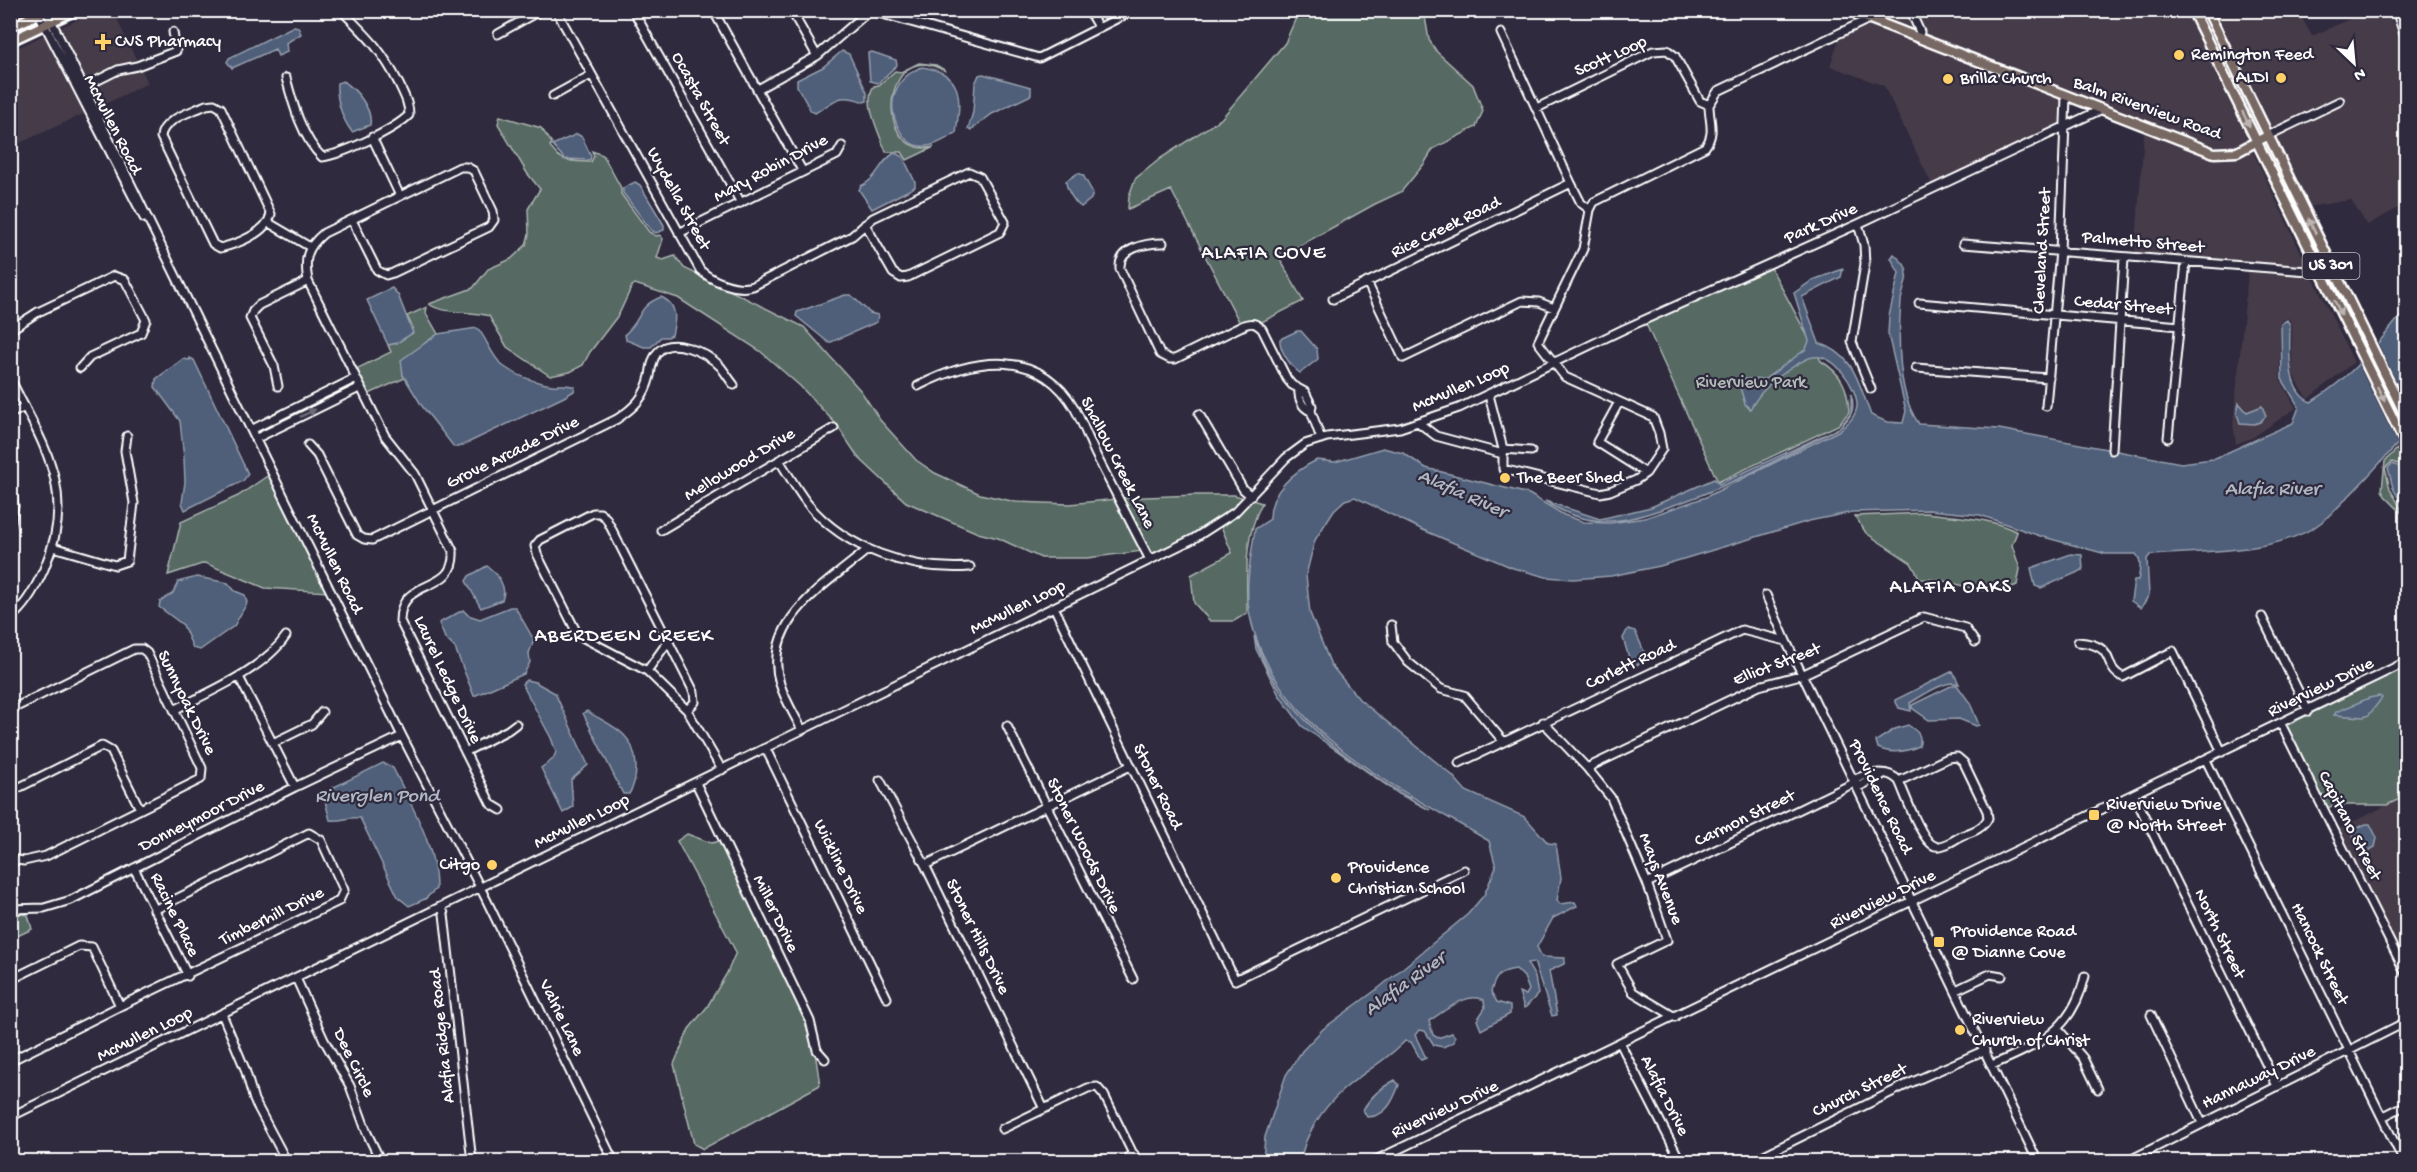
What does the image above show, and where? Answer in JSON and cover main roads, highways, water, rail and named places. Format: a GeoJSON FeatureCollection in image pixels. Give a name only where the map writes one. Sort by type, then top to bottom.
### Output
{"type":"FeatureCollection","features":[{"type":"Feature","properties":{"kind":"main road"},"geometry":{"type":"LineString","coordinates":[[10,41],[76,10]]}},
{"type":"Feature","properties":{"kind":"main road","name":"Balm Riverview Road"},"geometry":{"type":"LineString","coordinates":[[1847,10],[2214,153],[2237,152],[2267,136]]}},
{"type":"Feature","properties":{"kind":"main road","name":"US 301"},"geometry":{"type":"LineString","coordinates":[[2192,10],[2406,445]]}},
{"type":"Feature","properties":{"kind":"main road","name":"US 301"},"geometry":{"type":"LineString","coordinates":[[2207,10],[2406,417]]}},
{"type":"Feature","properties":{"kind":"main road"},"geometry":{"type":"LineString","coordinates":[[10,27],[43,11]]}},
{"type":"Feature","properties":{"kind":"water"},"geometry":{"type":"Polygon","coordinates":[[[294,26],[298,27],[301,34],[286,43],[287,52],[278,56],[275,49],[232,68],[227,62],[229,58],[294,26]]]}},
{"type":"Feature","properties":{"kind":"water"},"geometry":{"type":"Polygon","coordinates":[[[842,51],[849,54],[867,93],[867,101],[838,99],[815,113],[811,111],[797,86],[797,80],[823,67],[842,51]]]}},
{"type":"Feature","properties":{"kind":"water"},"geometry":{"type":"Polygon","coordinates":[[[872,52],[896,60],[897,65],[878,83],[870,81],[868,53],[872,52]]]}},
{"type":"Feature","properties":{"kind":"water"},"geometry":{"type":"Polygon","coordinates":[[[922,67],[946,75],[953,81],[959,98],[956,133],[930,146],[920,146],[907,140],[898,127],[893,111],[894,96],[901,82],[908,74],[922,67]]]}},
{"type":"Feature","properties":{"kind":"water"},"geometry":{"type":"Polygon","coordinates":[[[983,74],[1031,87],[1031,95],[992,114],[971,130],[968,129],[973,112],[975,84],[979,75],[983,74]]]}},
{"type":"Feature","properties":{"kind":"water"},"geometry":{"type":"Polygon","coordinates":[[[343,81],[353,89],[369,112],[370,125],[352,132],[340,109],[337,83],[343,81]]]}},
{"type":"Feature","properties":{"kind":"water"},"geometry":{"type":"Polygon","coordinates":[[[577,134],[582,137],[591,156],[590,160],[565,159],[552,145],[577,134]]]}},
{"type":"Feature","properties":{"kind":"water"},"geometry":{"type":"Polygon","coordinates":[[[895,153],[903,157],[915,182],[915,187],[872,209],[859,190],[895,153]]]}},
{"type":"Feature","properties":{"kind":"water"},"geometry":{"type":"Polygon","coordinates":[[[1078,173],[1083,175],[1093,193],[1091,199],[1081,207],[1071,195],[1066,181],[1078,173]]]}},
{"type":"Feature","properties":{"kind":"water"},"geometry":{"type":"Polygon","coordinates":[[[635,182],[640,185],[664,225],[664,230],[656,233],[651,230],[623,193],[623,188],[635,182]]]}},
{"type":"Feature","properties":{"kind":"water","name":"Alafia River"},"geometry":{"type":"Polygon","coordinates":[[[1894,254],[1907,270],[1900,315],[1901,365],[1906,397],[1919,424],[1999,429],[2181,463],[2213,459],[2293,423],[2299,407],[2282,379],[2281,324],[2287,320],[2290,325],[2293,379],[2303,397],[2311,402],[2351,371],[2406,309],[2406,435],[2334,511],[2306,532],[2287,540],[2241,549],[2150,555],[2147,559],[2149,595],[2141,608],[2131,601],[2134,580],[2138,580],[2140,570],[2136,554],[2106,554],[2040,536],[1980,515],[1929,510],[1853,512],[1809,521],[1660,566],[1611,576],[1573,579],[1546,577],[1513,568],[1423,530],[1355,497],[1345,500],[1334,510],[1315,540],[1306,575],[1310,613],[1331,665],[1359,699],[1452,775],[1466,791],[1525,817],[1548,843],[1556,844],[1561,878],[1557,900],[1560,904],[1575,902],[1577,906],[1553,918],[1537,947],[1542,957],[1565,958],[1564,964],[1549,971],[1557,1015],[1552,1016],[1534,962],[1527,963],[1535,977],[1538,994],[1524,1008],[1519,992],[1526,995],[1529,990],[1524,977],[1516,969],[1506,971],[1496,978],[1491,992],[1497,1002],[1510,1006],[1510,1014],[1481,1030],[1477,1020],[1485,1008],[1484,1000],[1470,998],[1455,1004],[1429,1021],[1433,1035],[1438,1038],[1452,1033],[1455,1037],[1454,1042],[1443,1047],[1434,1045],[1425,1031],[1419,1030],[1415,1035],[1426,1058],[1421,1060],[1411,1042],[1405,1041],[1351,1084],[1329,1105],[1310,1132],[1301,1161],[1263,1161],[1265,1137],[1286,1075],[1302,1051],[1323,1029],[1380,987],[1468,914],[1484,895],[1496,867],[1489,841],[1379,776],[1344,751],[1312,723],[1285,692],[1263,656],[1248,605],[1249,572],[1255,529],[1270,519],[1278,491],[1292,476],[1317,460],[1335,462],[1383,448],[1403,453],[1426,468],[1529,494],[1564,515],[1584,522],[1610,523],[1645,518],[1706,497],[1840,430],[1854,416],[1857,404],[1853,389],[1843,373],[1822,357],[1809,358],[1787,370],[1764,390],[1750,409],[1745,404],[1739,384],[1742,379],[1765,379],[1806,349],[1809,341],[1794,293],[1813,280],[1843,269],[1841,277],[1802,297],[1819,343],[1831,348],[1848,362],[1854,371],[1871,415],[1887,422],[1903,423],[1906,411],[1888,334],[1889,316],[1899,273],[1891,258],[1894,254]]]}},
{"type":"Feature","properties":{"kind":"water"},"geometry":{"type":"Polygon","coordinates":[[[392,288],[398,295],[413,333],[397,343],[388,345],[367,300],[392,288]]]}},
{"type":"Feature","properties":{"kind":"water"},"geometry":{"type":"Polygon","coordinates":[[[845,295],[851,295],[870,313],[878,315],[877,322],[829,343],[796,316],[797,312],[845,295]]]}},
{"type":"Feature","properties":{"kind":"water"},"geometry":{"type":"Polygon","coordinates":[[[661,297],[667,300],[673,308],[675,318],[672,335],[661,337],[651,347],[644,347],[626,340],[625,334],[631,329],[643,309],[661,297]]]}},
{"type":"Feature","properties":{"kind":"water"},"geometry":{"type":"Polygon","coordinates":[[[477,328],[503,366],[540,382],[575,387],[574,391],[564,397],[459,447],[454,447],[422,406],[403,375],[401,360],[438,334],[477,328]]]}},
{"type":"Feature","properties":{"kind":"water"},"geometry":{"type":"Polygon","coordinates":[[[1301,331],[1317,349],[1318,359],[1300,373],[1286,358],[1280,343],[1280,339],[1301,331]]]}},
{"type":"Feature","properties":{"kind":"water"},"geometry":{"type":"Polygon","coordinates":[[[190,358],[194,360],[248,474],[243,481],[185,510],[182,503],[185,482],[180,421],[155,387],[156,379],[183,359],[190,360],[190,358]]]}},
{"type":"Feature","properties":{"kind":"water"},"geometry":{"type":"Polygon","coordinates":[[[2239,403],[2247,412],[2262,406],[2266,416],[2254,424],[2240,423],[2237,414],[2239,403]]]}},
{"type":"Feature","properties":{"kind":"water"},"geometry":{"type":"Polygon","coordinates":[[[1839,428],[1712,491],[1639,516],[1610,521],[1584,519],[1560,510],[1545,501],[1600,519],[1651,507],[1714,479],[1719,484],[1839,428]]]}},
{"type":"Feature","properties":{"kind":"water"},"geometry":{"type":"Polygon","coordinates":[[[2392,464],[2398,466],[2406,481],[2406,512],[2393,488],[2388,468],[2392,464]]]}},
{"type":"Feature","properties":{"kind":"water"},"geometry":{"type":"Polygon","coordinates":[[[2071,554],[2082,555],[2083,570],[2041,588],[2035,586],[2031,568],[2071,554]]]}},
{"type":"Feature","properties":{"kind":"water"},"geometry":{"type":"Polygon","coordinates":[[[487,566],[494,572],[504,590],[502,600],[481,608],[466,581],[469,576],[487,566]]]}},
{"type":"Feature","properties":{"kind":"water"},"geometry":{"type":"Polygon","coordinates":[[[197,577],[228,583],[235,591],[245,595],[247,603],[234,626],[200,650],[193,648],[183,625],[159,607],[160,602],[173,593],[178,582],[197,577]]]}},
{"type":"Feature","properties":{"kind":"water"},"geometry":{"type":"Polygon","coordinates":[[[515,607],[534,640],[529,653],[530,662],[524,674],[474,696],[455,648],[445,638],[439,623],[463,610],[468,615],[480,619],[515,607]]]}},
{"type":"Feature","properties":{"kind":"water"},"geometry":{"type":"Polygon","coordinates":[[[1628,629],[1635,631],[1646,656],[1642,663],[1636,665],[1630,661],[1623,638],[1628,629]]]}},
{"type":"Feature","properties":{"kind":"water"},"geometry":{"type":"Polygon","coordinates":[[[1254,636],[1266,666],[1282,692],[1302,716],[1350,758],[1430,810],[1399,794],[1302,726],[1279,695],[1256,649],[1254,636]]]}},
{"type":"Feature","properties":{"kind":"water"},"geometry":{"type":"Polygon","coordinates":[[[1953,671],[1959,684],[1947,684],[1927,693],[1910,703],[1911,711],[1899,708],[1895,700],[1953,671]]]}},
{"type":"Feature","properties":{"kind":"water"},"geometry":{"type":"Polygon","coordinates":[[[526,680],[535,682],[555,693],[588,765],[571,780],[573,807],[563,813],[541,768],[553,759],[556,752],[522,684],[526,680]]]}},
{"type":"Feature","properties":{"kind":"water"},"geometry":{"type":"Polygon","coordinates":[[[1957,685],[1970,703],[1979,725],[1976,726],[1959,719],[1929,720],[1912,708],[1912,705],[1957,685]]]}},
{"type":"Feature","properties":{"kind":"water"},"geometry":{"type":"Polygon","coordinates":[[[2379,696],[2382,698],[2369,715],[2364,717],[2334,715],[2336,712],[2369,698],[2379,696]]]}},
{"type":"Feature","properties":{"kind":"water"},"geometry":{"type":"Polygon","coordinates":[[[587,711],[616,728],[633,748],[636,772],[629,794],[623,794],[583,713],[587,711]]]}},
{"type":"Feature","properties":{"kind":"water"},"geometry":{"type":"Polygon","coordinates":[[[1908,725],[1918,734],[1919,746],[1898,751],[1878,748],[1876,741],[1895,729],[1908,725]]]}},
{"type":"Feature","properties":{"kind":"water","name":"Riverglen Pond"},"geometry":{"type":"Polygon","coordinates":[[[383,763],[393,768],[415,811],[428,842],[435,873],[436,889],[425,899],[409,906],[398,897],[360,818],[330,820],[325,801],[330,789],[383,763]]]}},
{"type":"Feature","properties":{"kind":"water"},"geometry":{"type":"Polygon","coordinates":[[[2370,824],[2377,838],[2375,847],[2366,852],[2356,843],[2353,832],[2354,829],[2370,824]]]}},
{"type":"Feature","properties":{"kind":"water"},"geometry":{"type":"Polygon","coordinates":[[[1395,1080],[1399,1085],[1388,1107],[1379,1114],[1367,1117],[1363,1110],[1369,1101],[1395,1080]]]}},
{"type":"Feature","properties":{"kind":"place","name":"CVS Pharmacy"},"geometry":{"type":"Point","coordinates":[103,42]}},
{"type":"Feature","properties":{"kind":"place","name":"Remington Feed"},"geometry":{"type":"Point","coordinates":[2179,55]}},
{"type":"Feature","properties":{"kind":"place","name":"ALDI"},"geometry":{"type":"Point","coordinates":[2281,78]}},
{"type":"Feature","properties":{"kind":"place","name":"Brilla Church"},"geometry":{"type":"Point","coordinates":[1948,79]}},
{"type":"Feature","properties":{"kind":"place","name":"The Beer Shed"},"geometry":{"type":"Point","coordinates":[1505,478]}},
{"type":"Feature","properties":{"kind":"place","name":"Riverview Drive @ North Street"},"geometry":{"type":"Point","coordinates":[2094,815]}},
{"type":"Feature","properties":{"kind":"place","name":"Citgo"},"geometry":{"type":"Point","coordinates":[492,865]}},
{"type":"Feature","properties":{"kind":"place","name":"Providence Christian School"},"geometry":{"type":"Point","coordinates":[1336,878]}},
{"type":"Feature","properties":{"kind":"place","name":"Providence Road @ Dianne Cove"},"geometry":{"type":"Point","coordinates":[1939,942]}},
{"type":"Feature","properties":{"kind":"place","name":"Riverview Church of Christ"},"geometry":{"type":"Point","coordinates":[1960,1030]}},
{"type":"Feature","properties":{"kind":"district","name":"ALAFIA COVE"},"geometry":{"type":"Point","coordinates":[1264,254]}},
{"type":"Feature","properties":{"kind":"district","name":"ALAFIA OAKS"},"geometry":{"type":"Point","coordinates":[1951,588]}},
{"type":"Feature","properties":{"kind":"district","name":"ABERDEEN CREEK"},"geometry":{"type":"Point","coordinates":[624,637]}},
{"type":"Feature","properties":{"kind":"park label","name":"Riverview Park"},"geometry":{"type":"Point","coordinates":[1751,383]}}]}
